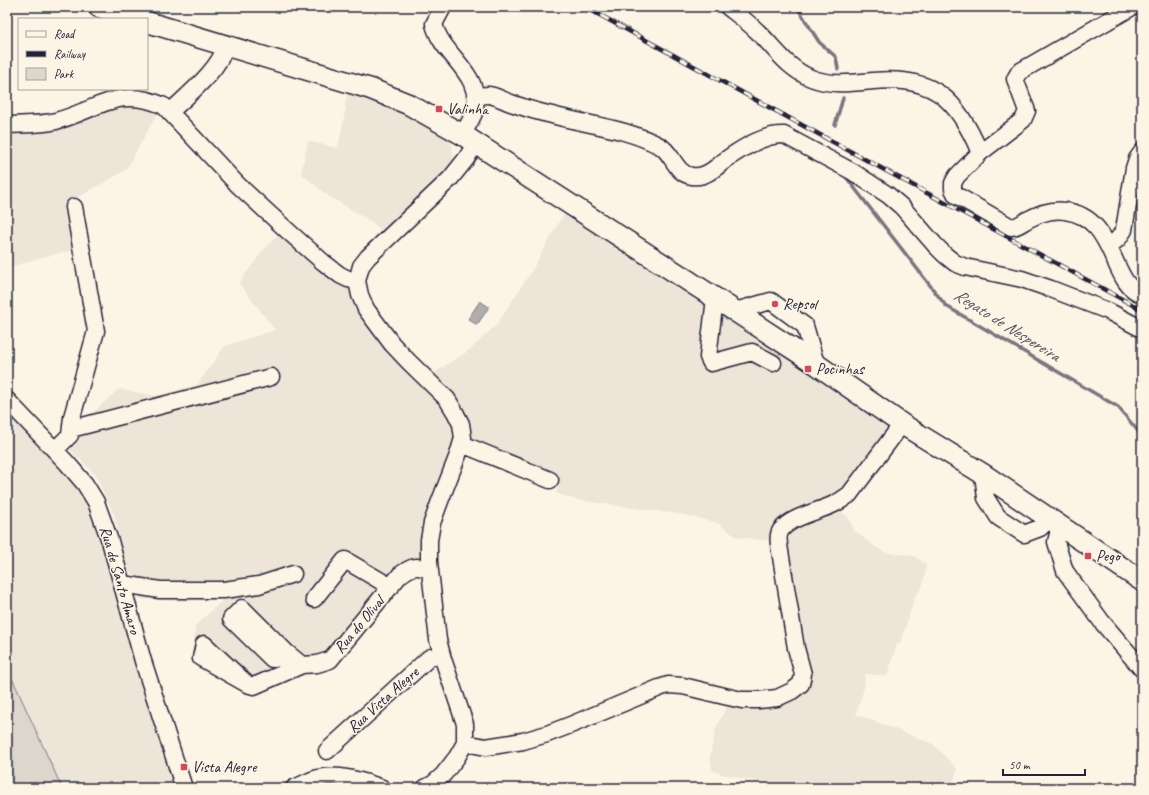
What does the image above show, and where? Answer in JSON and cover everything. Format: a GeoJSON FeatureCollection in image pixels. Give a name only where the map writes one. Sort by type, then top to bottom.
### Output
{"type":"FeatureCollection","features":[{"type":"Feature","properties":{"kind":"main road"},"geometry":{"type":"LineString","coordinates":[[99,7],[136,18]]}},
{"type":"Feature","properties":{"kind":"main road"},"geometry":{"type":"LineString","coordinates":[[148,22],[371,89],[408,104],[469,139],[715,298],[816,364],[902,424],[983,474],[1142,581]]}},
{"type":"Feature","properties":{"kind":"street"},"geometry":{"type":"LineString","coordinates":[[425,788],[433,784],[443,775],[457,757],[465,743],[465,724],[438,640],[429,562],[429,540],[432,523],[458,456],[463,438],[461,424],[447,399],[409,362],[382,332],[366,308],[360,295],[357,281],[361,266],[368,257],[450,179],[469,139],[476,97],[473,82],[436,34],[434,24],[443,7]]}},
{"type":"Feature","properties":{"kind":"street"},"geometry":{"type":"LineString","coordinates":[[728,7],[759,33],[795,69],[809,77],[823,82],[844,84],[885,80],[907,80],[923,84],[942,95],[955,107],[963,118],[980,153]]}},
{"type":"Feature","properties":{"kind":"street"},"geometry":{"type":"LineString","coordinates":[[1132,7],[1019,72],[1015,79],[1027,111],[1023,120],[980,153],[957,176],[953,183],[953,190],[956,195],[1011,227],[1016,227],[1040,215],[1054,211],[1066,211],[1079,215],[1091,222],[1101,233],[1109,246],[1123,278],[1135,293],[1142,294]]}},
{"type":"Feature","properties":{"kind":"street"},"geometry":{"type":"LineString","coordinates":[[170,112],[196,88],[219,61],[226,46]]}},
{"type":"Feature","properties":{"kind":"street"},"geometry":{"type":"LineString","coordinates":[[476,97],[489,95],[539,112],[608,127],[654,143],[664,148],[669,153],[676,165],[684,174],[692,177],[702,175],[744,148],[762,139],[777,135],[784,135],[853,172],[888,195],[902,207],[935,245],[955,263],[965,267],[1022,279],[1051,288],[1101,308],[1142,329]]}},
{"type":"Feature","properties":{"kind":"street"},"geometry":{"type":"LineString","coordinates":[[7,125],[54,122],[105,102],[124,97],[153,101],[164,106],[238,185],[289,232],[340,275],[357,281]]}},
{"type":"Feature","properties":{"kind":"street"},"geometry":{"type":"LineString","coordinates":[[1109,246],[1118,239],[1124,230],[1134,168],[1137,159],[1142,152]]}},
{"type":"Feature","properties":{"kind":"street"},"geometry":{"type":"LineString","coordinates":[[55,450],[70,435],[72,417],[96,331],[74,207]]}},
{"type":"Feature","properties":{"kind":"street"},"geometry":{"type":"LineString","coordinates":[[715,298],[708,357],[711,364],[752,352],[773,363]]}},
{"type":"Feature","properties":{"kind":"street"},"geometry":{"type":"LineString","coordinates":[[735,311],[771,301],[805,326],[816,364]]}},
{"type":"Feature","properties":{"kind":"street"},"geometry":{"type":"LineString","coordinates":[[71,430],[270,377]]}},
{"type":"Feature","properties":{"kind":"street","name":"Rua de Santo Amaro"},"geometry":{"type":"LineString","coordinates":[[7,400],[85,484],[96,502],[108,534],[144,661],[184,788]]}},
{"type":"Feature","properties":{"kind":"street"},"geometry":{"type":"LineString","coordinates":[[465,743],[486,747],[529,739],[573,724],[652,690],[668,685],[683,686],[742,700],[777,698],[792,691],[801,684],[803,674],[796,648],[780,551],[779,538],[781,530],[802,516],[838,502],[849,495],[902,424]]}},
{"type":"Feature","properties":{"kind":"street"},"geometry":{"type":"LineString","coordinates":[[462,444],[550,480]]}},
{"type":"Feature","properties":{"kind":"street"},"geometry":{"type":"LineString","coordinates":[[983,474],[986,498],[998,517],[1024,534],[1055,522],[1056,542],[1065,571],[1102,622],[1142,668]]}},
{"type":"Feature","properties":{"kind":"street","name":"Rua do Olival"},"geometry":{"type":"LineString","coordinates":[[314,599],[345,560],[391,587]]}},
{"type":"Feature","properties":{"kind":"street","name":"Rua do Olival"},"geometry":{"type":"LineString","coordinates":[[247,684],[254,686],[302,665],[317,664],[330,660],[400,575],[408,569],[418,566],[430,570]]}},
{"type":"Feature","properties":{"kind":"street"},"geometry":{"type":"LineString","coordinates":[[123,584],[160,590],[224,590],[259,585],[293,574]]}},
{"type":"Feature","properties":{"kind":"street"},"geometry":{"type":"LineString","coordinates":[[286,652],[302,665]]}},
{"type":"Feature","properties":{"kind":"street","name":"Rua Vista Alegre"},"geometry":{"type":"LineString","coordinates":[[327,751],[429,658],[441,653]]}},
{"type":"Feature","properties":{"kind":"street"},"geometry":{"type":"LineString","coordinates":[[294,788],[317,778],[331,776],[347,778],[382,788]]}},
{"type":"Feature","properties":{"kind":"shaded area"},"geometry":{"type":"Polygon","coordinates":[[[348,90],[407,112],[450,137],[456,167],[384,233],[372,222],[324,193],[301,173],[308,141],[338,148],[348,90]]]}},
{"type":"Feature","properties":{"kind":"shaded area"},"geometry":{"type":"Polygon","coordinates":[[[120,105],[160,108],[126,170],[68,203],[78,249],[7,268],[7,135],[57,129],[120,105]]]}},
{"type":"Feature","properties":{"kind":"shaded area"},"geometry":{"type":"Polygon","coordinates":[[[568,211],[889,419],[891,432],[834,502],[839,511],[847,516],[855,531],[867,541],[887,553],[912,555],[926,564],[925,575],[922,587],[915,596],[900,644],[897,644],[887,676],[865,674],[864,688],[856,714],[933,744],[957,769],[952,788],[789,788],[722,774],[712,770],[710,757],[716,728],[730,700],[797,693],[781,542],[737,537],[718,523],[684,515],[577,500],[556,493],[558,487],[551,476],[463,444],[428,556],[411,565],[333,656],[299,670],[242,688],[193,663],[195,626],[223,600],[179,601],[141,599],[135,576],[126,570],[115,517],[95,474],[71,451],[71,443],[78,426],[119,389],[156,396],[197,385],[225,346],[275,330],[239,283],[261,253],[280,232],[352,284],[383,329],[431,375],[471,349],[497,324],[531,272],[562,217],[568,211]]]}},
{"type":"Feature","properties":{"kind":"shaded area"},"geometry":{"type":"Polygon","coordinates":[[[480,301],[489,307],[477,325],[468,319],[480,301]]]}},
{"type":"Feature","properties":{"kind":"shaded area"},"geometry":{"type":"Polygon","coordinates":[[[7,399],[81,484],[105,533],[176,788],[62,788],[7,667],[7,399]]]}},
{"type":"Feature","properties":{"kind":"green space"},"geometry":{"type":"Polygon","coordinates":[[[7,667],[62,788],[7,788],[7,667]]]}},
{"type":"Feature","properties":{"kind":"waterway"},"geometry":{"type":"LineString","coordinates":[[797,7],[819,42],[836,57],[838,69]]}},
{"type":"Feature","properties":{"kind":"waterway"},"geometry":{"type":"LineString","coordinates":[[835,125],[843,98]]}},
{"type":"Feature","properties":{"kind":"waterway","name":"Regato de Nespereira"},"geometry":{"type":"LineString","coordinates":[[846,177],[946,306],[1118,407],[1142,436]]}},
{"type":"Feature","properties":{"kind":"railway"},"geometry":{"type":"LineString","coordinates":[[585,7],[1142,310]]}},
{"type":"Feature","properties":{"kind":"place","name":"Valinha"},"geometry":{"type":"Point","coordinates":[439,109]}},
{"type":"Feature","properties":{"kind":"place","name":"Repsol"},"geometry":{"type":"Point","coordinates":[775,304]}},
{"type":"Feature","properties":{"kind":"place","name":"Pocinhas"},"geometry":{"type":"Point","coordinates":[808,369]}},
{"type":"Feature","properties":{"kind":"place","name":"Pego"},"geometry":{"type":"Point","coordinates":[1088,556]}},
{"type":"Feature","properties":{"kind":"place","name":"Vista Alegre"},"geometry":{"type":"Point","coordinates":[184,767]}}]}
